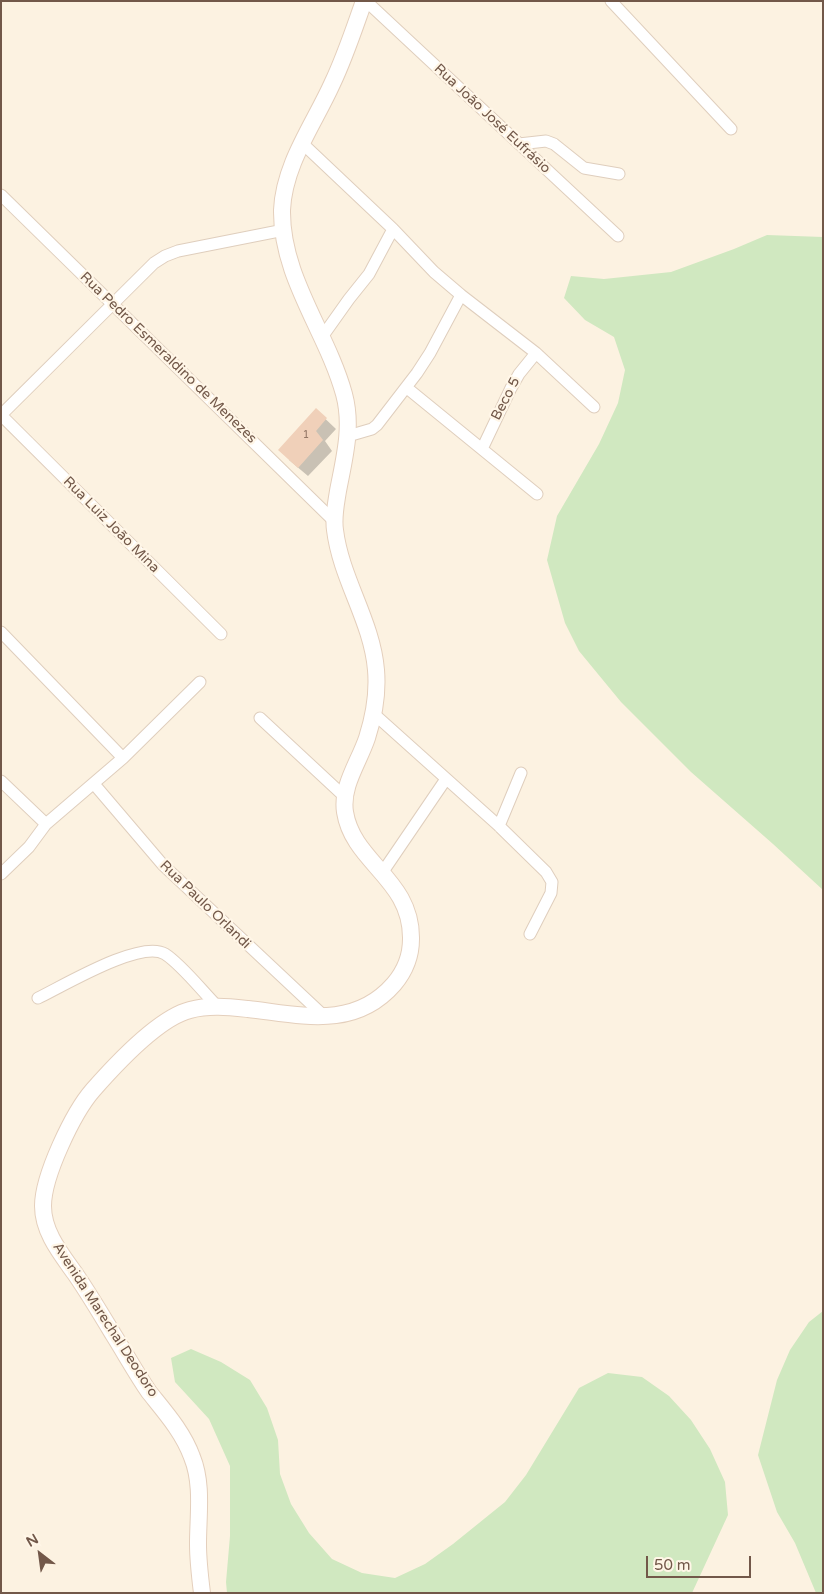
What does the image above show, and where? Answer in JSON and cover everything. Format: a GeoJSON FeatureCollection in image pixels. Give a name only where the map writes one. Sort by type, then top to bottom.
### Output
{"type":"FeatureCollection","features":[{"type":"Feature","properties":{"kind":"street","name":"Avenida Marechal Deodoro"},"geometry":{"type":"LineString","coordinates":[[202,1593],[198,1548],[198,1483],[194,1461],[173,1422],[137,1374],[76,1275],[59,1251],[47,1226],[43,1206],[48,1181],[57,1154],[78,1110],[91,1092],[158,1026],[176,1014],[195,1008],[217,1006],[325,1017],[343,1015],[378,1000],[400,976],[408,960],[411,940],[409,919],[404,902],[352,835],[345,814],[345,797],[349,782],[367,737],[377,696],[376,669],[366,623],[336,541],[334,521],[348,436],[345,397],[338,375],[296,280],[284,230],[282,211],[288,176],[347,50],[365,1]]}},
{"type":"Feature","properties":{"kind":"street","name":"Rua João José Eufrásio"},"geometry":{"type":"LineString","coordinates":[[365,1],[618,236]]}},
{"type":"Feature","properties":{"kind":"street"},"geometry":{"type":"LineString","coordinates":[[611,1],[731,129]]}},
{"type":"Feature","properties":{"kind":"street"},"geometry":{"type":"LineString","coordinates":[[519,144],[546,141],[554,144],[584,168],[619,174]]}},
{"type":"Feature","properties":{"kind":"street"},"geometry":{"type":"LineString","coordinates":[[302,143],[393,229],[434,272],[536,353],[594,407]]}},
{"type":"Feature","properties":{"kind":"street","name":"Rua Pedro Esmeraldino de Menezes"},"geometry":{"type":"LineString","coordinates":[[1,195],[334,521]]}},
{"type":"Feature","properties":{"kind":"street"},"geometry":{"type":"LineString","coordinates":[[322,337],[369,274],[393,229]]}},
{"type":"Feature","properties":{"kind":"street"},"geometry":{"type":"LineString","coordinates":[[1,415],[154,263],[178,251],[284,230]]}},
{"type":"Feature","properties":{"kind":"street"},"geometry":{"type":"LineString","coordinates":[[348,436],[372,430],[377,426],[407,388],[430,353],[461,295]]}},
{"type":"Feature","properties":{"kind":"street","name":"Beco 5"},"geometry":{"type":"LineString","coordinates":[[482,449],[510,388],[536,353]]}},
{"type":"Feature","properties":{"kind":"street"},"geometry":{"type":"LineString","coordinates":[[407,388],[537,494]]}},
{"type":"Feature","properties":{"kind":"street","name":"Rua Luiz João Mina"},"geometry":{"type":"LineString","coordinates":[[1,415],[221,634]]}},
{"type":"Feature","properties":{"kind":"street"},"geometry":{"type":"LineString","coordinates":[[1,632],[123,758]]}},
{"type":"Feature","properties":{"kind":"street"},"geometry":{"type":"LineString","coordinates":[[1,874],[29,847],[46,824],[123,758],[200,682]]}},
{"type":"Feature","properties":{"kind":"street"},"geometry":{"type":"LineString","coordinates":[[373,712],[537,862],[552,882],[550,893],[530,934]]}},
{"type":"Feature","properties":{"kind":"street"},"geometry":{"type":"LineString","coordinates":[[260,718],[345,797]]}},
{"type":"Feature","properties":{"kind":"street"},"geometry":{"type":"LineString","coordinates":[[499,826],[521,773]]}},
{"type":"Feature","properties":{"kind":"street"},"geometry":{"type":"LineString","coordinates":[[382,873],[446,779]]}},
{"type":"Feature","properties":{"kind":"street"},"geometry":{"type":"LineString","coordinates":[[1,781],[46,824]]}},
{"type":"Feature","properties":{"kind":"street","name":"Rua Paulo Orlandi"},"geometry":{"type":"LineString","coordinates":[[94,784],[163,865],[325,1017]]}},
{"type":"Feature","properties":{"kind":"street"},"geometry":{"type":"LineString","coordinates":[[38,998],[121,958],[137,952],[151,951],[164,953],[175,962],[217,1006]]}},
{"type":"Feature","properties":{"kind":"green space"},"geometry":{"type":"Polygon","coordinates":[[[767,235],[823,237],[823,890],[691,772],[621,702],[579,651],[565,623],[547,560],[557,516],[599,444],[618,403],[625,370],[614,337],[585,320],[564,298],[571,276],[604,279],[671,272],[767,235]]]}},
{"type":"Feature","properties":{"kind":"green space"},"geometry":{"type":"Polygon","coordinates":[[[823,1311],[823,1593],[816,1593],[795,1543],[777,1512],[758,1455],[777,1380],[790,1350],[809,1322],[823,1311]]]}},
{"type":"Feature","properties":{"kind":"green space"},"geometry":{"type":"Polygon","coordinates":[[[191,1349],[221,1362],[250,1380],[267,1408],[278,1440],[280,1474],[291,1504],[309,1533],[332,1559],[362,1573],[395,1578],[425,1564],[505,1502],[526,1475],[579,1388],[608,1373],[642,1377],[669,1396],[691,1420],[710,1449],[725,1482],[728,1515],[692,1593],[227,1593],[226,1582],[230,1536],[230,1466],[209,1419],[175,1382],[171,1358],[191,1349]]]}},
{"type":"Feature","properties":{"kind":"building"},"geometry":{"type":"Polygon","coordinates":[[[316,408],[327,418],[316,431],[323,440],[298,468],[278,450],[316,408]]]}}]}
